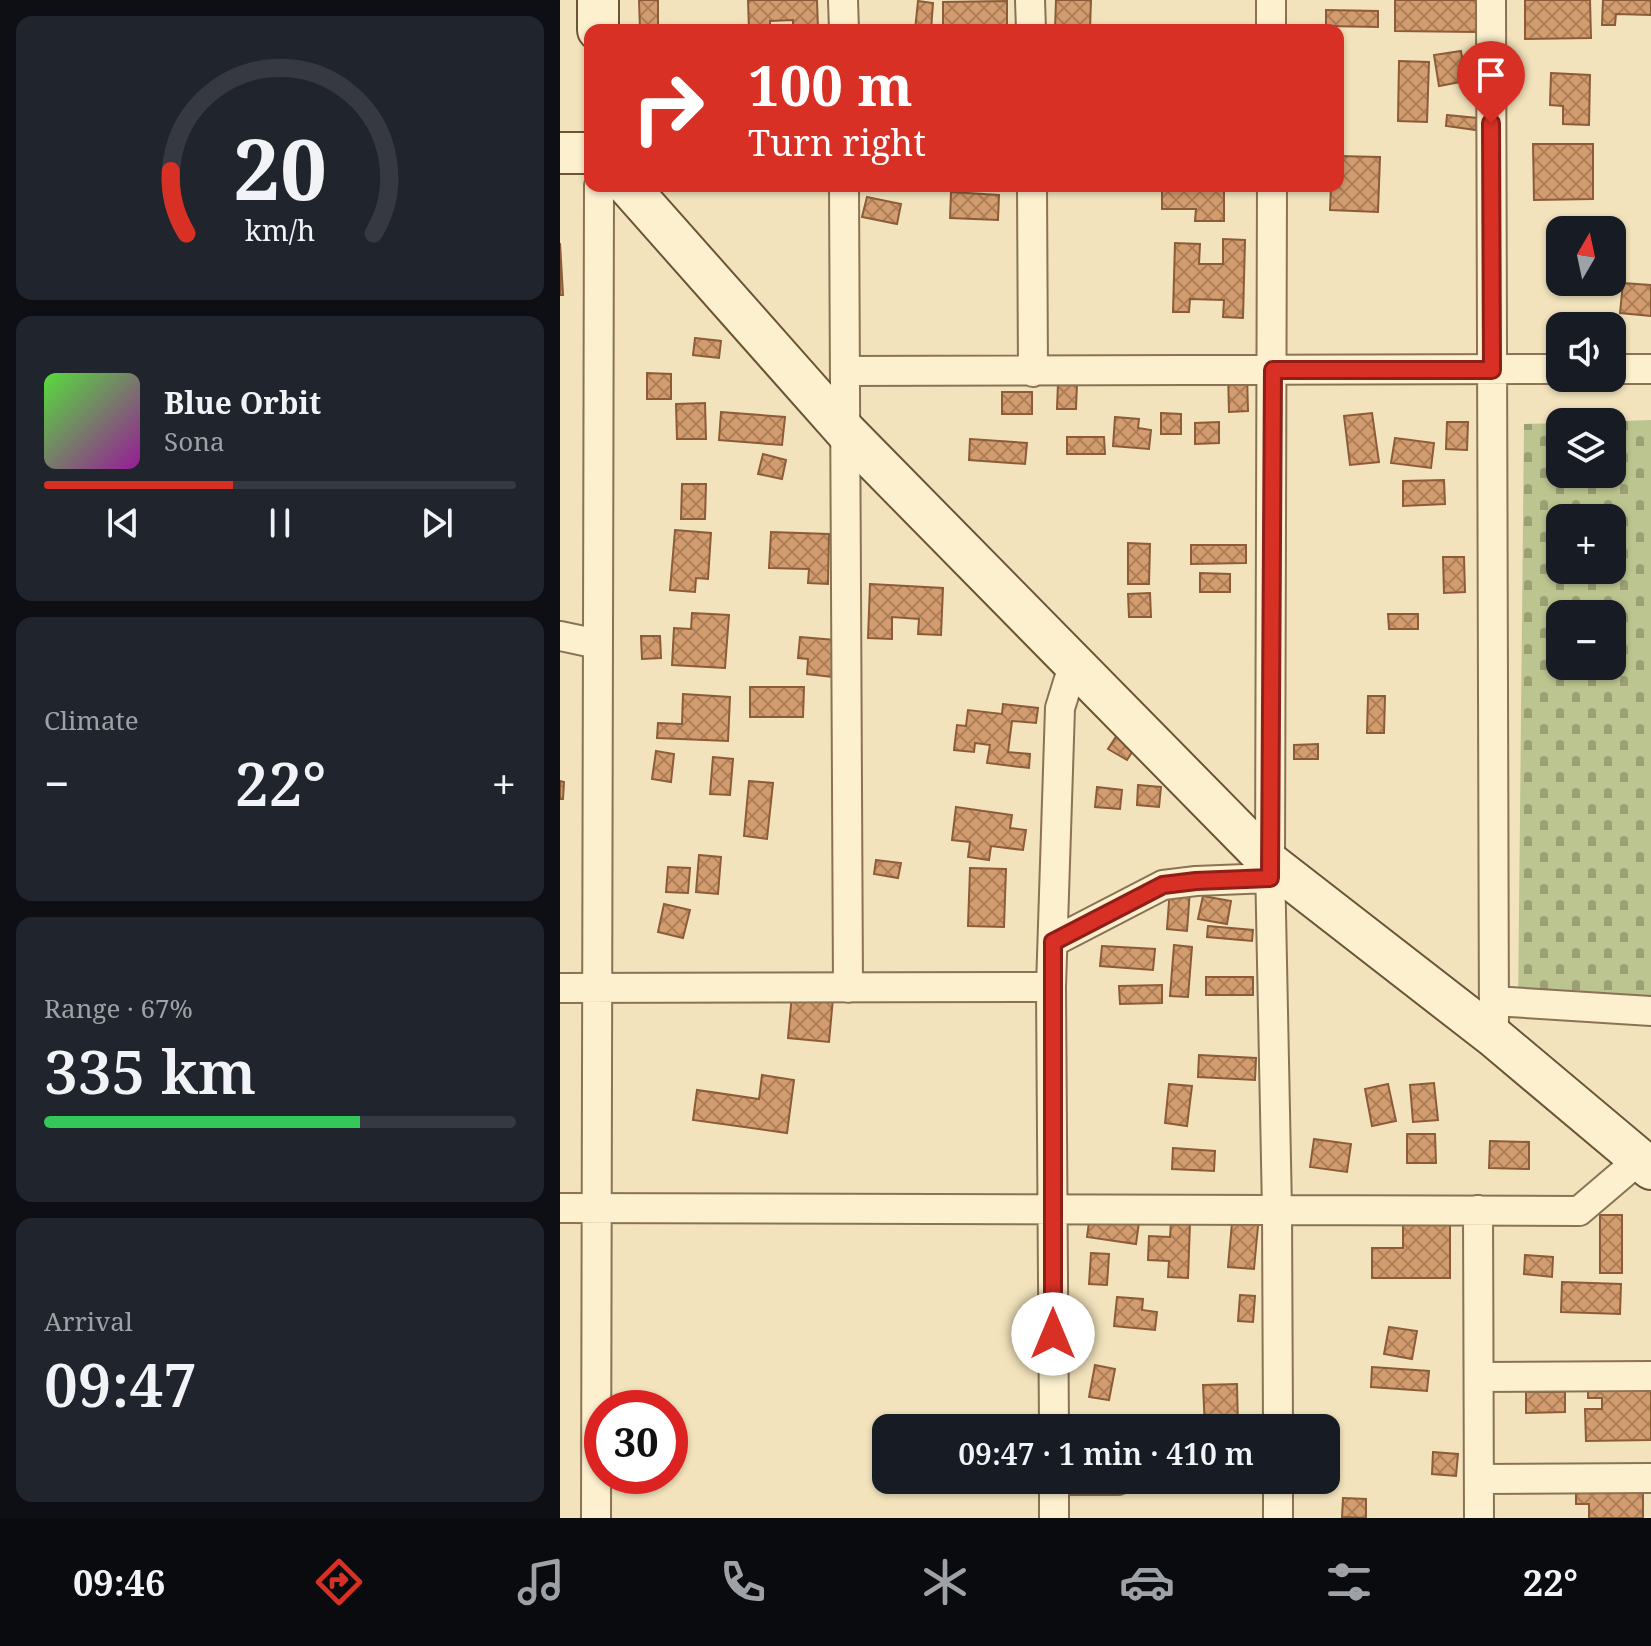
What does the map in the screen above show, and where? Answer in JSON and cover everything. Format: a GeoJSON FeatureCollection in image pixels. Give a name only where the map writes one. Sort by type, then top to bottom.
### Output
{"type":"FeatureCollection","features":[{"type":"Feature","properties":{"kind":"main road"},"geometry":{"type":"LineString","coordinates":[[598,0],[598,24]]}},
{"type":"Feature","properties":{"kind":"main road"},"geometry":{"type":"LineString","coordinates":[[560,153],[584,153]]}},
{"type":"Feature","properties":{"kind":"main road"},"geometry":{"type":"LineString","coordinates":[[633,192],[846,432],[1270,871],[1494,1019],[1645,1164]]}},
{"type":"Feature","properties":{"kind":"street"},"geometry":{"type":"LineString","coordinates":[[843,0],[844,24]]}},
{"type":"Feature","properties":{"kind":"street"},"geometry":{"type":"LineString","coordinates":[[1030,0],[1031,24]]}},
{"type":"Feature","properties":{"kind":"street"},"geometry":{"type":"LineString","coordinates":[[1271,0],[1271,24]]}},
{"type":"Feature","properties":{"kind":"street"},"geometry":{"type":"LineString","coordinates":[[1491,0],[1494,1019],[1651,1011]]}},
{"type":"Feature","properties":{"kind":"street"},"geometry":{"type":"LineString","coordinates":[[596,1518],[599,192]]}},
{"type":"Feature","properties":{"kind":"street"},"geometry":{"type":"LineString","coordinates":[[844,192],[848,988]]}},
{"type":"Feature","properties":{"kind":"street"},"geometry":{"type":"LineString","coordinates":[[1032,192],[1033,372]]}},
{"type":"Feature","properties":{"kind":"street"},"geometry":{"type":"LineString","coordinates":[[1272,192],[1270,871],[1278,1414]]}},
{"type":"Feature","properties":{"kind":"street"},"geometry":{"type":"LineString","coordinates":[[845,371],[1546,369]]}},
{"type":"Feature","properties":{"kind":"street"},"geometry":{"type":"LineString","coordinates":[[1626,369],[1651,369]]}},
{"type":"Feature","properties":{"kind":"street"},"geometry":{"type":"LineString","coordinates":[[560,636],[598,644]]}},
{"type":"Feature","properties":{"kind":"street"},"geometry":{"type":"LineString","coordinates":[[1054,1414],[1051,987],[1060,708],[1073,666]]}},
{"type":"Feature","properties":{"kind":"street"},"geometry":{"type":"LineString","coordinates":[[1053,942],[1163,885],[1270,871]]}},
{"type":"Feature","properties":{"kind":"street"},"geometry":{"type":"LineString","coordinates":[[560,988],[1051,987]]}},
{"type":"Feature","properties":{"kind":"street"},"geometry":{"type":"LineString","coordinates":[[560,1208],[1579,1211],[1645,1164]]}},
{"type":"Feature","properties":{"kind":"street"},"geometry":{"type":"LineString","coordinates":[[1478,1210],[1479,1518]]}},
{"type":"Feature","properties":{"kind":"street"},"geometry":{"type":"LineString","coordinates":[[1479,1377],[1651,1376]]}},
{"type":"Feature","properties":{"kind":"street"},"geometry":{"type":"LineString","coordinates":[[1479,1479],[1651,1478]]}},
{"type":"Feature","properties":{"kind":"street"},"geometry":{"type":"LineString","coordinates":[[1054,1494],[1054,1518]]}},
{"type":"Feature","properties":{"kind":"street"},"geometry":{"type":"LineString","coordinates":[[1278,1494],[1278,1518]]}},
{"type":"Feature","properties":{"kind":"green space"},"geometry":{"type":"Polygon","coordinates":[[[1651,420],[1651,1006],[1518,1011],[1524,424],[1546,423],[1546,488],[1626,488],[1626,421],[1651,420]]]}},
{"type":"Feature","properties":{"kind":"building"},"geometry":{"type":"Polygon","coordinates":[[[639,0],[658,0],[658,24],[640,24],[639,0]]]}},
{"type":"Feature","properties":{"kind":"building"},"geometry":{"type":"Polygon","coordinates":[[[748,0],[817,0],[818,24],[793,24],[793,20],[749,24],[748,0]]]}},
{"type":"Feature","properties":{"kind":"building"},"geometry":{"type":"Polygon","coordinates":[[[1056,0],[1091,0],[1090,24],[1055,24],[1056,0]]]}},
{"type":"Feature","properties":{"kind":"building"},"geometry":{"type":"Polygon","coordinates":[[[1395,0],[1477,0],[1476,32],[1395,31],[1395,0]]]}},
{"type":"Feature","properties":{"kind":"building"},"geometry":{"type":"Polygon","coordinates":[[[1525,0],[1590,0],[1591,38],[1525,39],[1525,0]]]}},
{"type":"Feature","properties":{"kind":"building"},"geometry":{"type":"Polygon","coordinates":[[[1603,0],[1651,0],[1651,15],[1616,14],[1615,25],[1602,25],[1603,0]]]}},
{"type":"Feature","properties":{"kind":"building"},"geometry":{"type":"Polygon","coordinates":[[[918,1],[933,3],[931,24],[916,24],[918,1]]]}},
{"type":"Feature","properties":{"kind":"building"},"geometry":{"type":"Polygon","coordinates":[[[1007,1],[1007,24],[943,24],[943,2],[1007,1]]]}},
{"type":"Feature","properties":{"kind":"building"},"geometry":{"type":"Polygon","coordinates":[[[1326,10],[1378,11],[1378,27],[1326,24],[1326,10]]]}},
{"type":"Feature","properties":{"kind":"building"},"geometry":{"type":"Polygon","coordinates":[[[1461,51],[1466,81],[1439,86],[1434,55],[1461,51]]]}},
{"type":"Feature","properties":{"kind":"building"},"geometry":{"type":"Polygon","coordinates":[[[1399,61],[1429,62],[1427,122],[1398,121],[1399,61]]]}},
{"type":"Feature","properties":{"kind":"building"},"geometry":{"type":"Polygon","coordinates":[[[1551,73],[1590,75],[1589,125],[1563,124],[1563,106],[1550,105],[1551,73]]]}},
{"type":"Feature","properties":{"kind":"building"},"geometry":{"type":"Polygon","coordinates":[[[1447,115],[1477,118],[1476,130],[1446,126],[1447,115]]]}},
{"type":"Feature","properties":{"kind":"building"},"geometry":{"type":"Polygon","coordinates":[[[1533,144],[1593,144],[1593,199],[1534,200],[1533,144]]]}},
{"type":"Feature","properties":{"kind":"building"},"geometry":{"type":"Polygon","coordinates":[[[1344,156],[1380,157],[1378,212],[1330,210],[1331,192],[1344,192],[1344,156]]]}},
{"type":"Feature","properties":{"kind":"building"},"geometry":{"type":"Polygon","coordinates":[[[951,192],[999,195],[998,220],[950,218],[951,192]]]}},
{"type":"Feature","properties":{"kind":"building"},"geometry":{"type":"Polygon","coordinates":[[[1162,192],[1224,192],[1224,221],[1195,221],[1196,209],[1162,209],[1162,192]]]}},
{"type":"Feature","properties":{"kind":"building"},"geometry":{"type":"Polygon","coordinates":[[[867,197],[901,204],[897,224],[862,217],[867,197]]]}},
{"type":"Feature","properties":{"kind":"building"},"geometry":{"type":"Polygon","coordinates":[[[1223,239],[1245,240],[1243,318],[1223,317],[1224,300],[1190,299],[1189,312],[1173,312],[1175,243],[1200,244],[1199,264],[1223,264],[1223,239]]]}},
{"type":"Feature","properties":{"kind":"building"},"geometry":{"type":"Polygon","coordinates":[[[560,243],[563,295],[560,295],[560,243]]]}},
{"type":"Feature","properties":{"kind":"building"},"geometry":{"type":"Polygon","coordinates":[[[1626,283],[1651,285],[1651,316],[1620,312],[1622,296],[1626,296],[1626,283]]]}},
{"type":"Feature","properties":{"kind":"building"},"geometry":{"type":"Polygon","coordinates":[[[695,338],[721,341],[719,358],[693,355],[695,338]]]}},
{"type":"Feature","properties":{"kind":"building"},"geometry":{"type":"Polygon","coordinates":[[[647,373],[671,374],[671,399],[647,399],[647,373]]]}},
{"type":"Feature","properties":{"kind":"building"},"geometry":{"type":"Polygon","coordinates":[[[1228,374],[1247,374],[1248,411],[1229,412],[1228,374]]]}},
{"type":"Feature","properties":{"kind":"building"},"geometry":{"type":"Polygon","coordinates":[[[1058,383],[1077,384],[1076,409],[1057,409],[1058,383]]]}},
{"type":"Feature","properties":{"kind":"building"},"geometry":{"type":"Polygon","coordinates":[[[1002,392],[1032,392],[1032,414],[1002,414],[1002,392]]]}},
{"type":"Feature","properties":{"kind":"building"},"geometry":{"type":"Polygon","coordinates":[[[705,403],[706,439],[677,439],[676,404],[705,403]]]}},
{"type":"Feature","properties":{"kind":"building"},"geometry":{"type":"Polygon","coordinates":[[[721,412],[785,417],[782,445],[719,440],[721,412]]]}},
{"type":"Feature","properties":{"kind":"building"},"geometry":{"type":"Polygon","coordinates":[[[1161,413],[1181,414],[1181,434],[1161,434],[1161,413]]]}},
{"type":"Feature","properties":{"kind":"building"},"geometry":{"type":"Polygon","coordinates":[[[1372,413],[1379,462],[1350,465],[1344,416],[1372,413]]]}},
{"type":"Feature","properties":{"kind":"building"},"geometry":{"type":"Polygon","coordinates":[[[1115,417],[1139,419],[1138,428],[1151,430],[1149,449],[1113,446],[1115,417]]]}},
{"type":"Feature","properties":{"kind":"building"},"geometry":{"type":"Polygon","coordinates":[[[1219,422],[1219,443],[1195,444],[1195,423],[1219,422]]]}},
{"type":"Feature","properties":{"kind":"building"},"geometry":{"type":"Polygon","coordinates":[[[1447,422],[1468,422],[1467,450],[1446,449],[1447,422]]]}},
{"type":"Feature","properties":{"kind":"building"},"geometry":{"type":"Polygon","coordinates":[[[1067,437],[1104,437],[1105,454],[1067,454],[1067,437]]]}},
{"type":"Feature","properties":{"kind":"building"},"geometry":{"type":"Polygon","coordinates":[[[1395,438],[1434,443],[1431,468],[1391,463],[1395,438]]]}},
{"type":"Feature","properties":{"kind":"building"},"geometry":{"type":"Polygon","coordinates":[[[970,439],[1027,443],[1025,464],[969,460],[970,439]]]}},
{"type":"Feature","properties":{"kind":"building"},"geometry":{"type":"Polygon","coordinates":[[[763,454],[786,460],[782,479],[758,474],[763,454]]]}},
{"type":"Feature","properties":{"kind":"building"},"geometry":{"type":"Polygon","coordinates":[[[1444,480],[1445,504],[1403,506],[1403,481],[1444,480]]]}},
{"type":"Feature","properties":{"kind":"building"},"geometry":{"type":"Polygon","coordinates":[[[682,484],[706,484],[705,519],[681,519],[682,484]]]}},
{"type":"Feature","properties":{"kind":"building"},"geometry":{"type":"Polygon","coordinates":[[[675,530],[711,533],[708,579],[696,578],[695,592],[670,590],[675,530]]]}},
{"type":"Feature","properties":{"kind":"building"},"geometry":{"type":"Polygon","coordinates":[[[771,532],[829,534],[828,584],[808,583],[809,569],[769,568],[771,532]]]}},
{"type":"Feature","properties":{"kind":"building"},"geometry":{"type":"Polygon","coordinates":[[[1128,543],[1150,544],[1149,584],[1128,584],[1128,543]]]}},
{"type":"Feature","properties":{"kind":"building"},"geometry":{"type":"Polygon","coordinates":[[[1191,545],[1246,545],[1246,563],[1191,564],[1191,545]]]}},
{"type":"Feature","properties":{"kind":"building"},"geometry":{"type":"Polygon","coordinates":[[[1443,557],[1464,557],[1465,592],[1444,593],[1443,557]]]}},
{"type":"Feature","properties":{"kind":"building"},"geometry":{"type":"Polygon","coordinates":[[[1200,573],[1230,574],[1230,592],[1200,592],[1200,573]]]}},
{"type":"Feature","properties":{"kind":"building"},"geometry":{"type":"Polygon","coordinates":[[[870,584],[943,588],[941,635],[918,634],[919,619],[892,617],[892,639],[868,638],[870,584]]]}},
{"type":"Feature","properties":{"kind":"building"},"geometry":{"type":"Polygon","coordinates":[[[1150,593],[1151,617],[1129,617],[1128,594],[1150,593]]]}},
{"type":"Feature","properties":{"kind":"building"},"geometry":{"type":"Polygon","coordinates":[[[692,613],[729,615],[725,668],[672,665],[674,628],[691,629],[692,613]]]}},
{"type":"Feature","properties":{"kind":"building"},"geometry":{"type":"Polygon","coordinates":[[[1388,614],[1418,614],[1418,629],[1389,629],[1388,614]]]}},
{"type":"Feature","properties":{"kind":"building"},"geometry":{"type":"Polygon","coordinates":[[[641,636],[660,636],[661,658],[642,659],[641,636]]]}},
{"type":"Feature","properties":{"kind":"building"},"geometry":{"type":"Polygon","coordinates":[[[800,637],[835,640],[832,677],[807,674],[808,659],[798,658],[800,637]]]}},
{"type":"Feature","properties":{"kind":"building"},"geometry":{"type":"Polygon","coordinates":[[[750,687],[804,687],[803,717],[750,717],[750,687]]]}},
{"type":"Feature","properties":{"kind":"building"},"geometry":{"type":"Polygon","coordinates":[[[683,694],[730,697],[728,741],[657,738],[658,723],[682,724],[683,694]]]}},
{"type":"Feature","properties":{"kind":"building"},"geometry":{"type":"Polygon","coordinates":[[[1368,696],[1385,696],[1384,733],[1367,733],[1368,696]]]}},
{"type":"Feature","properties":{"kind":"building"},"geometry":{"type":"Polygon","coordinates":[[[1003,704],[1038,708],[1036,723],[1012,721],[1008,752],[1030,754],[1029,768],[987,763],[990,745],[975,743],[974,752],[954,750],[957,725],[966,726],[968,710],[1002,714],[1003,704]]]}},
{"type":"Feature","properties":{"kind":"building"},"geometry":{"type":"Polygon","coordinates":[[[1117,735],[1136,746],[1127,760],[1108,749],[1117,735]]]}},
{"type":"Feature","properties":{"kind":"building"},"geometry":{"type":"Polygon","coordinates":[[[1318,744],[1318,759],[1294,759],[1294,745],[1318,744]]]}},
{"type":"Feature","properties":{"kind":"building"},"geometry":{"type":"Polygon","coordinates":[[[656,751],[674,754],[671,782],[652,779],[656,751]]]}},
{"type":"Feature","properties":{"kind":"building"},"geometry":{"type":"Polygon","coordinates":[[[713,757],[733,759],[730,795],[710,794],[713,757]]]}},
{"type":"Feature","properties":{"kind":"building"},"geometry":{"type":"Polygon","coordinates":[[[560,781],[564,782],[563,799],[560,799],[560,781]]]}},
{"type":"Feature","properties":{"kind":"building"},"geometry":{"type":"Polygon","coordinates":[[[749,781],[773,783],[767,839],[744,836],[749,781]]]}},
{"type":"Feature","properties":{"kind":"building"},"geometry":{"type":"Polygon","coordinates":[[[1138,785],[1161,787],[1159,807],[1137,805],[1138,785]]]}},
{"type":"Feature","properties":{"kind":"building"},"geometry":{"type":"Polygon","coordinates":[[[1097,787],[1122,790],[1120,809],[1095,807],[1097,787]]]}},
{"type":"Feature","properties":{"kind":"building"},"geometry":{"type":"Polygon","coordinates":[[[956,807],[1012,815],[1010,828],[1026,830],[1023,850],[991,846],[989,860],[968,857],[970,842],[952,840],[956,807]]]}},
{"type":"Feature","properties":{"kind":"building"},"geometry":{"type":"Polygon","coordinates":[[[699,855],[721,857],[718,894],[696,892],[699,855]]]}},
{"type":"Feature","properties":{"kind":"building"},"geometry":{"type":"Polygon","coordinates":[[[876,860],[901,863],[898,878],[874,874],[876,860]]]}},
{"type":"Feature","properties":{"kind":"building"},"geometry":{"type":"Polygon","coordinates":[[[668,867],[690,868],[688,893],[666,892],[668,867]]]}},
{"type":"Feature","properties":{"kind":"building"},"geometry":{"type":"Polygon","coordinates":[[[970,868],[1006,869],[1004,927],[968,926],[970,868]]]}},
{"type":"Feature","properties":{"kind":"building"},"geometry":{"type":"Polygon","coordinates":[[[1170,888],[1190,890],[1187,931],[1167,929],[1170,888]]]}},
{"type":"Feature","properties":{"kind":"building"},"geometry":{"type":"Polygon","coordinates":[[[1203,896],[1231,901],[1227,924],[1198,919],[1203,896]]]}},
{"type":"Feature","properties":{"kind":"building"},"geometry":{"type":"Polygon","coordinates":[[[664,904],[690,910],[683,938],[658,932],[664,904]]]}},
{"type":"Feature","properties":{"kind":"building"},"geometry":{"type":"Polygon","coordinates":[[[1208,926],[1253,930],[1252,941],[1207,937],[1208,926]]]}},
{"type":"Feature","properties":{"kind":"building"},"geometry":{"type":"Polygon","coordinates":[[[1174,945],[1192,947],[1188,997],[1170,996],[1174,945]]]}},
{"type":"Feature","properties":{"kind":"building"},"geometry":{"type":"Polygon","coordinates":[[[1102,946],[1155,949],[1153,970],[1100,966],[1102,946]]]}},
{"type":"Feature","properties":{"kind":"building"},"geometry":{"type":"Polygon","coordinates":[[[1206,977],[1253,977],[1253,995],[1206,995],[1206,977]]]}},
{"type":"Feature","properties":{"kind":"building"},"geometry":{"type":"Polygon","coordinates":[[[1162,985],[1162,1003],[1120,1004],[1119,986],[1162,985]]]}},
{"type":"Feature","properties":{"kind":"building"},"geometry":{"type":"Polygon","coordinates":[[[792,994],[833,998],[829,1042],[788,1038],[792,994]]]}},
{"type":"Feature","properties":{"kind":"building"},"geometry":{"type":"Polygon","coordinates":[[[1199,1055],[1256,1058],[1255,1080],[1198,1077],[1199,1055]]]}},
{"type":"Feature","properties":{"kind":"building"},"geometry":{"type":"Polygon","coordinates":[[[762,1075],[794,1080],[787,1133],[693,1120],[697,1090],[759,1099],[762,1075]]]}},
{"type":"Feature","properties":{"kind":"building"},"geometry":{"type":"Polygon","coordinates":[[[1434,1083],[1438,1120],[1413,1122],[1410,1085],[1434,1083]]]}},
{"type":"Feature","properties":{"kind":"building"},"geometry":{"type":"Polygon","coordinates":[[[1169,1084],[1192,1086],[1187,1126],[1165,1123],[1169,1084]]]}},
{"type":"Feature","properties":{"kind":"building"},"geometry":{"type":"Polygon","coordinates":[[[1388,1084],[1396,1121],[1372,1126],[1365,1089],[1388,1084]]]}},
{"type":"Feature","properties":{"kind":"building"},"geometry":{"type":"Polygon","coordinates":[[[1407,1134],[1435,1134],[1436,1163],[1407,1163],[1407,1134]]]}},
{"type":"Feature","properties":{"kind":"building"},"geometry":{"type":"Polygon","coordinates":[[[1314,1139],[1351,1144],[1347,1172],[1310,1167],[1314,1139]]]}},
{"type":"Feature","properties":{"kind":"building"},"geometry":{"type":"Polygon","coordinates":[[[1490,1141],[1529,1142],[1529,1169],[1489,1168],[1490,1141]]]}},
{"type":"Feature","properties":{"kind":"building"},"geometry":{"type":"Polygon","coordinates":[[[1173,1148],[1215,1151],[1214,1171],[1172,1169],[1173,1148]]]}},
{"type":"Feature","properties":{"kind":"building"},"geometry":{"type":"Polygon","coordinates":[[[1233,1212],[1259,1215],[1254,1269],[1228,1267],[1233,1212]]]}},
{"type":"Feature","properties":{"kind":"building"},"geometry":{"type":"Polygon","coordinates":[[[1090,1215],[1139,1222],[1136,1244],[1087,1237],[1090,1215]]]}},
{"type":"Feature","properties":{"kind":"building"},"geometry":{"type":"Polygon","coordinates":[[[1600,1215],[1622,1215],[1622,1273],[1600,1273],[1600,1215]]]}},
{"type":"Feature","properties":{"kind":"building"},"geometry":{"type":"Polygon","coordinates":[[[1450,1220],[1450,1278],[1372,1278],[1372,1248],[1403,1248],[1403,1221],[1450,1220]]]}},
{"type":"Feature","properties":{"kind":"building"},"geometry":{"type":"Polygon","coordinates":[[[1171,1222],[1190,1223],[1188,1278],[1168,1277],[1169,1261],[1148,1260],[1149,1236],[1170,1237],[1171,1222]]]}},
{"type":"Feature","properties":{"kind":"building"},"geometry":{"type":"Polygon","coordinates":[[[1091,1253],[1109,1254],[1107,1285],[1089,1284],[1091,1253]]]}},
{"type":"Feature","properties":{"kind":"building"},"geometry":{"type":"Polygon","coordinates":[[[1525,1255],[1553,1257],[1552,1277],[1524,1274],[1525,1255]]]}},
{"type":"Feature","properties":{"kind":"building"},"geometry":{"type":"Polygon","coordinates":[[[1562,1282],[1621,1284],[1620,1314],[1561,1312],[1562,1282]]]}},
{"type":"Feature","properties":{"kind":"building"},"geometry":{"type":"Polygon","coordinates":[[[1240,1295],[1255,1296],[1253,1322],[1238,1321],[1240,1295]]]}},
{"type":"Feature","properties":{"kind":"building"},"geometry":{"type":"Polygon","coordinates":[[[1117,1297],[1143,1299],[1142,1310],[1157,1312],[1155,1330],[1114,1326],[1117,1297]]]}},
{"type":"Feature","properties":{"kind":"building"},"geometry":{"type":"Polygon","coordinates":[[[1389,1327],[1417,1331],[1412,1359],[1384,1354],[1389,1327]]]}},
{"type":"Feature","properties":{"kind":"building"},"geometry":{"type":"Polygon","coordinates":[[[1095,1365],[1115,1369],[1109,1400],[1089,1397],[1095,1365]]]}},
{"type":"Feature","properties":{"kind":"building"},"geometry":{"type":"Polygon","coordinates":[[[1372,1367],[1429,1371],[1427,1391],[1371,1387],[1372,1367]]]}},
{"type":"Feature","properties":{"kind":"building"},"geometry":{"type":"Polygon","coordinates":[[[1237,1384],[1238,1414],[1204,1414],[1203,1385],[1237,1384]]]}},
{"type":"Feature","properties":{"kind":"building"},"geometry":{"type":"Polygon","coordinates":[[[1651,1387],[1651,1440],[1586,1441],[1585,1409],[1602,1409],[1602,1398],[1588,1398],[1588,1388],[1651,1387]]]}},
{"type":"Feature","properties":{"kind":"building"},"geometry":{"type":"Polygon","coordinates":[[[1526,1392],[1565,1392],[1565,1412],[1526,1413],[1526,1392]]]}},
{"type":"Feature","properties":{"kind":"building"},"geometry":{"type":"Polygon","coordinates":[[[1433,1452],[1458,1454],[1456,1476],[1432,1474],[1433,1452]]]}},
{"type":"Feature","properties":{"kind":"building"},"geometry":{"type":"Polygon","coordinates":[[[1576,1491],[1643,1491],[1643,1518],[1589,1518],[1589,1504],[1576,1504],[1576,1491]]]}},
{"type":"Feature","properties":{"kind":"building"},"geometry":{"type":"Polygon","coordinates":[[[1343,1498],[1366,1499],[1366,1518],[1342,1517],[1343,1498]]]}},
{"type":"Feature","properties":{"kind":"route"},"geometry":{"type":"LineString","coordinates":[[1053,1334],[1053,942],[1163,885],[1270,878],[1273,370],[1492,370],[1491,123]]}}]}
